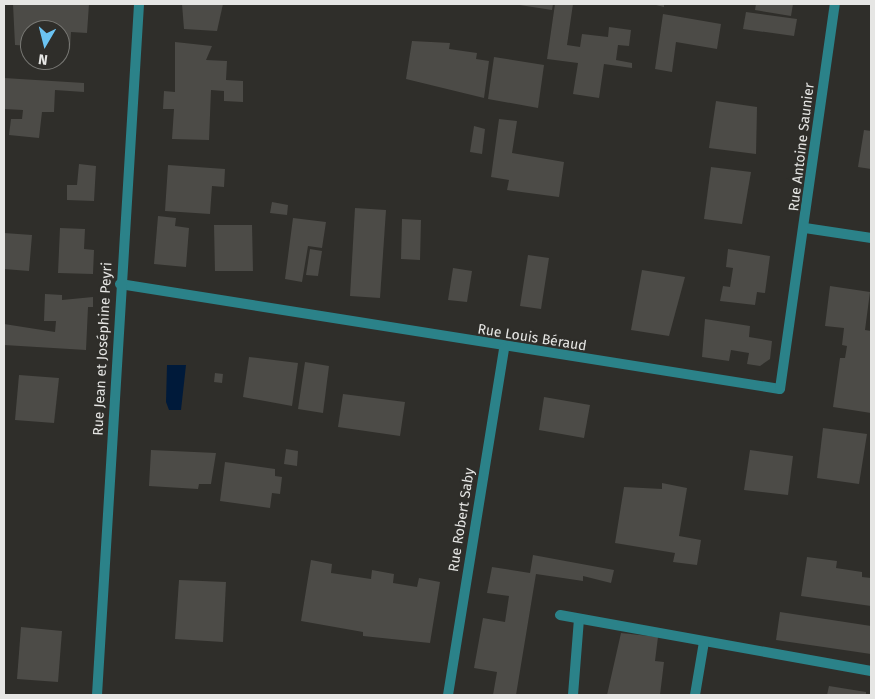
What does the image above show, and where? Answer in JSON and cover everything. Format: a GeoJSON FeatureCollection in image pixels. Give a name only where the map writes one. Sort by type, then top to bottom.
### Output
{"type":"FeatureCollection","features":[{"type":"Feature","properties":{"kind":"street","name":"Rue Jean et Joséphine Peyri"},"geometry":{"type":"LineString","coordinates":[[97,695],[120,284],[139,4]]}},
{"type":"Feature","properties":{"kind":"street","name":"Rue Antoine Saunier"},"geometry":{"type":"LineString","coordinates":[[834,4],[805,228],[871,238]]}},
{"type":"Feature","properties":{"kind":"street","name":"Rue Louis Béraud"},"geometry":{"type":"LineString","coordinates":[[120,284],[504,348],[780,389],[805,228]]}},
{"type":"Feature","properties":{"kind":"street","name":"Rue Robert Saby"},"geometry":{"type":"LineString","coordinates":[[448,695],[504,348]]}},
{"type":"Feature","properties":{"kind":"street"},"geometry":{"type":"LineString","coordinates":[[560,615],[871,671]]}},
{"type":"Feature","properties":{"kind":"street"},"geometry":{"type":"LineString","coordinates":[[573,695],[579,619]]}},
{"type":"Feature","properties":{"kind":"street"},"geometry":{"type":"LineString","coordinates":[[695,695],[704,642]]}},
{"type":"Feature","properties":{"kind":"water"},"geometry":{"type":"Polygon","coordinates":[[[167,365],[186,365],[181,410],[169,410],[166,402],[167,365]]]}},
{"type":"Feature","properties":{"kind":"building"},"geometry":{"type":"Polygon","coordinates":[[[13,4],[89,4],[87,33],[71,32],[70,49],[70,20],[20,20],[20,45],[15,45],[13,4]]]}},
{"type":"Feature","properties":{"kind":"building"},"geometry":{"type":"Polygon","coordinates":[[[182,4],[223,4],[217,31],[184,29],[182,4]]]}},
{"type":"Feature","properties":{"kind":"building"},"geometry":{"type":"Polygon","coordinates":[[[513,4],[553,4],[552,10],[513,4]]]}},
{"type":"Feature","properties":{"kind":"building"},"geometry":{"type":"Polygon","coordinates":[[[555,4],[573,4],[567,45],[580,47],[582,34],[608,37],[609,27],[631,30],[629,46],[618,45],[616,60],[632,63],[632,68],[604,64],[599,98],[573,94],[578,63],[547,59],[555,4]]]}},
{"type":"Feature","properties":{"kind":"building"},"geometry":{"type":"Polygon","coordinates":[[[652,4],[664,4],[664,7],[652,4]]]}},
{"type":"Feature","properties":{"kind":"building"},"geometry":{"type":"Polygon","coordinates":[[[756,4],[793,4],[791,16],[755,10],[756,4]]]}},
{"type":"Feature","properties":{"kind":"building"},"geometry":{"type":"Polygon","coordinates":[[[746,12],[797,19],[794,36],[743,29],[746,12]]]}},
{"type":"Feature","properties":{"kind":"building"},"geometry":{"type":"Polygon","coordinates":[[[663,14],[721,24],[717,49],[676,42],[672,72],[655,69],[663,14]]]}},
{"type":"Feature","properties":{"kind":"building"},"geometry":{"type":"Polygon","coordinates":[[[412,41],[450,43],[449,49],[477,53],[476,59],[489,61],[484,98],[406,79],[412,41]]]}},
{"type":"Feature","properties":{"kind":"building"},"geometry":{"type":"Polygon","coordinates":[[[175,42],[212,46],[206,60],[227,61],[226,80],[243,81],[243,102],[224,101],[224,91],[211,90],[209,140],[172,139],[174,109],[163,109],[164,91],[175,92],[175,42]]]}},
{"type":"Feature","properties":{"kind":"building"},"geometry":{"type":"Polygon","coordinates":[[[494,57],[544,65],[538,108],[488,99],[494,57]]]}},
{"type":"Feature","properties":{"kind":"building"},"geometry":{"type":"Polygon","coordinates":[[[4,78],[84,83],[84,92],[55,90],[54,112],[42,112],[39,138],[9,135],[11,119],[22,119],[23,110],[4,109],[4,78]]]}},
{"type":"Feature","properties":{"kind":"building"},"geometry":{"type":"Polygon","coordinates":[[[716,101],[757,107],[756,154],[709,148],[716,101]]]}},
{"type":"Feature","properties":{"kind":"building"},"geometry":{"type":"Polygon","coordinates":[[[499,119],[517,121],[512,153],[564,162],[559,197],[507,190],[509,180],[491,177],[499,119]]]}},
{"type":"Feature","properties":{"kind":"building"},"geometry":{"type":"Polygon","coordinates":[[[474,126],[485,129],[482,154],[470,152],[474,126]]]}},
{"type":"Feature","properties":{"kind":"building"},"geometry":{"type":"Polygon","coordinates":[[[864,130],[871,131],[871,169],[858,167],[864,130]]]}},
{"type":"Feature","properties":{"kind":"building"},"geometry":{"type":"Polygon","coordinates":[[[79,164],[96,166],[94,201],[67,200],[67,185],[77,185],[79,164]]]}},
{"type":"Feature","properties":{"kind":"building"},"geometry":{"type":"Polygon","coordinates":[[[168,165],[225,169],[224,187],[212,186],[210,214],[165,211],[168,165]]]}},
{"type":"Feature","properties":{"kind":"building"},"geometry":{"type":"Polygon","coordinates":[[[711,167],[751,172],[742,224],[704,219],[711,167]]]}},
{"type":"Feature","properties":{"kind":"building"},"geometry":{"type":"Polygon","coordinates":[[[272,202],[288,205],[287,215],[270,213],[272,202]]]}},
{"type":"Feature","properties":{"kind":"building"},"geometry":{"type":"Polygon","coordinates":[[[355,208],[386,210],[380,298],[350,296],[355,208]]]}},
{"type":"Feature","properties":{"kind":"building"},"geometry":{"type":"Polygon","coordinates":[[[158,216],[176,218],[175,226],[189,228],[186,267],[154,264],[158,216]]]}},
{"type":"Feature","properties":{"kind":"building"},"geometry":{"type":"Polygon","coordinates":[[[293,218],[326,222],[322,248],[308,246],[302,282],[285,279],[293,218]]]}},
{"type":"Feature","properties":{"kind":"building"},"geometry":{"type":"Polygon","coordinates":[[[402,219],[421,220],[420,260],[401,259],[402,219]]]}},
{"type":"Feature","properties":{"kind":"building"},"geometry":{"type":"Polygon","coordinates":[[[214,225],[252,225],[253,271],[215,271],[214,225]]]}},
{"type":"Feature","properties":{"kind":"building"},"geometry":{"type":"Polygon","coordinates":[[[60,228],[85,229],[84,249],[94,250],[93,274],[58,273],[60,228]]]}},
{"type":"Feature","properties":{"kind":"building"},"geometry":{"type":"Polygon","coordinates":[[[4,233],[32,235],[29,271],[4,269],[4,233]]]}},
{"type":"Feature","properties":{"kind":"building"},"geometry":{"type":"Polygon","coordinates":[[[310,249],[322,251],[318,276],[306,275],[310,249]]]}},
{"type":"Feature","properties":{"kind":"building"},"geometry":{"type":"Polygon","coordinates":[[[728,249],[770,256],[765,293],[757,292],[755,305],[720,301],[723,286],[730,287],[733,268],[726,267],[728,249]]]}},
{"type":"Feature","properties":{"kind":"building"},"geometry":{"type":"Polygon","coordinates":[[[528,255],[549,258],[541,309],[520,306],[528,255]]]}},
{"type":"Feature","properties":{"kind":"building"},"geometry":{"type":"Polygon","coordinates":[[[453,268],[472,271],[467,302],[448,300],[453,268]]]}},
{"type":"Feature","properties":{"kind":"building"},"geometry":{"type":"Polygon","coordinates":[[[642,270],[685,277],[669,336],[631,330],[642,270]]]}},
{"type":"Feature","properties":{"kind":"building"},"geometry":{"type":"Polygon","coordinates":[[[830,286],[870,292],[865,330],[871,331],[871,413],[833,407],[840,358],[845,358],[847,346],[842,345],[844,328],[825,326],[830,286]]]}},
{"type":"Feature","properties":{"kind":"building"},"geometry":{"type":"Polygon","coordinates":[[[45,294],[62,295],[62,300],[93,297],[93,307],[88,307],[86,350],[4,345],[4,324],[55,332],[56,321],[44,321],[45,294]]]}},
{"type":"Feature","properties":{"kind":"building"},"geometry":{"type":"Polygon","coordinates":[[[705,319],[750,326],[749,337],[772,341],[770,359],[760,366],[747,364],[749,353],[731,350],[729,361],[702,357],[705,319]]]}},
{"type":"Feature","properties":{"kind":"building"},"geometry":{"type":"Polygon","coordinates":[[[249,357],[298,363],[292,406],[243,397],[249,357]]]}},
{"type":"Feature","properties":{"kind":"building"},"geometry":{"type":"Polygon","coordinates":[[[305,362],[329,366],[323,413],[298,409],[305,362]]]}},
{"type":"Feature","properties":{"kind":"building"},"geometry":{"type":"Polygon","coordinates":[[[215,373],[223,374],[222,383],[214,382],[215,373]]]}},
{"type":"Feature","properties":{"kind":"building"},"geometry":{"type":"Polygon","coordinates":[[[19,375],[59,378],[54,423],[15,420],[19,375]]]}},
{"type":"Feature","properties":{"kind":"building"},"geometry":{"type":"Polygon","coordinates":[[[343,394],[405,402],[400,436],[338,427],[343,394]]]}},
{"type":"Feature","properties":{"kind":"building"},"geometry":{"type":"Polygon","coordinates":[[[544,397],[590,405],[584,438],[539,430],[544,397]]]}},
{"type":"Feature","properties":{"kind":"building"},"geometry":{"type":"Polygon","coordinates":[[[823,428],[867,434],[859,484],[817,478],[823,428]]]}},
{"type":"Feature","properties":{"kind":"building"},"geometry":{"type":"Polygon","coordinates":[[[286,449],[298,451],[297,466],[284,464],[286,449]]]}},
{"type":"Feature","properties":{"kind":"building"},"geometry":{"type":"Polygon","coordinates":[[[151,450],[216,453],[211,484],[199,484],[198,489],[149,486],[151,450]]]}},
{"type":"Feature","properties":{"kind":"building"},"geometry":{"type":"Polygon","coordinates":[[[750,450],[793,456],[788,495],[744,490],[750,450]]]}},
{"type":"Feature","properties":{"kind":"building"},"geometry":{"type":"Polygon","coordinates":[[[225,462],[275,469],[275,476],[282,477],[280,494],[272,493],[270,508],[220,501],[225,462]]]}},
{"type":"Feature","properties":{"kind":"building"},"geometry":{"type":"Polygon","coordinates":[[[662,483],[687,488],[679,536],[701,540],[697,565],[673,562],[675,553],[615,543],[624,487],[662,489],[662,483]]]}},
{"type":"Feature","properties":{"kind":"building"},"geometry":{"type":"Polygon","coordinates":[[[533,555],[614,570],[611,583],[583,576],[583,581],[536,574],[516,695],[493,695],[497,672],[474,668],[483,618],[505,622],[509,596],[487,593],[492,567],[530,573],[533,555]]]}},
{"type":"Feature","properties":{"kind":"building"},"geometry":{"type":"Polygon","coordinates":[[[807,557],[837,561],[836,568],[862,572],[862,577],[871,578],[871,606],[801,596],[807,557]]]}},
{"type":"Feature","properties":{"kind":"building"},"geometry":{"type":"Polygon","coordinates":[[[311,560],[332,564],[331,573],[371,579],[372,570],[394,574],[393,583],[417,587],[419,578],[440,582],[430,643],[363,636],[363,632],[301,621],[311,560]]]}},
{"type":"Feature","properties":{"kind":"building"},"geometry":{"type":"Polygon","coordinates":[[[179,580],[226,582],[223,642],[175,639],[179,580]]]}},
{"type":"Feature","properties":{"kind":"building"},"geometry":{"type":"Polygon","coordinates":[[[780,612],[871,626],[871,654],[776,640],[780,612]]]}},
{"type":"Feature","properties":{"kind":"building"},"geometry":{"type":"Polygon","coordinates":[[[21,627],[62,631],[58,682],[17,679],[21,627]]]}},
{"type":"Feature","properties":{"kind":"building"},"geometry":{"type":"Polygon","coordinates":[[[621,633],[658,637],[655,661],[664,662],[660,695],[607,695],[621,633]]]}},
{"type":"Feature","properties":{"kind":"building"},"geometry":{"type":"Polygon","coordinates":[[[829,686],[866,692],[866,695],[827,695],[829,686]]]}}]}
